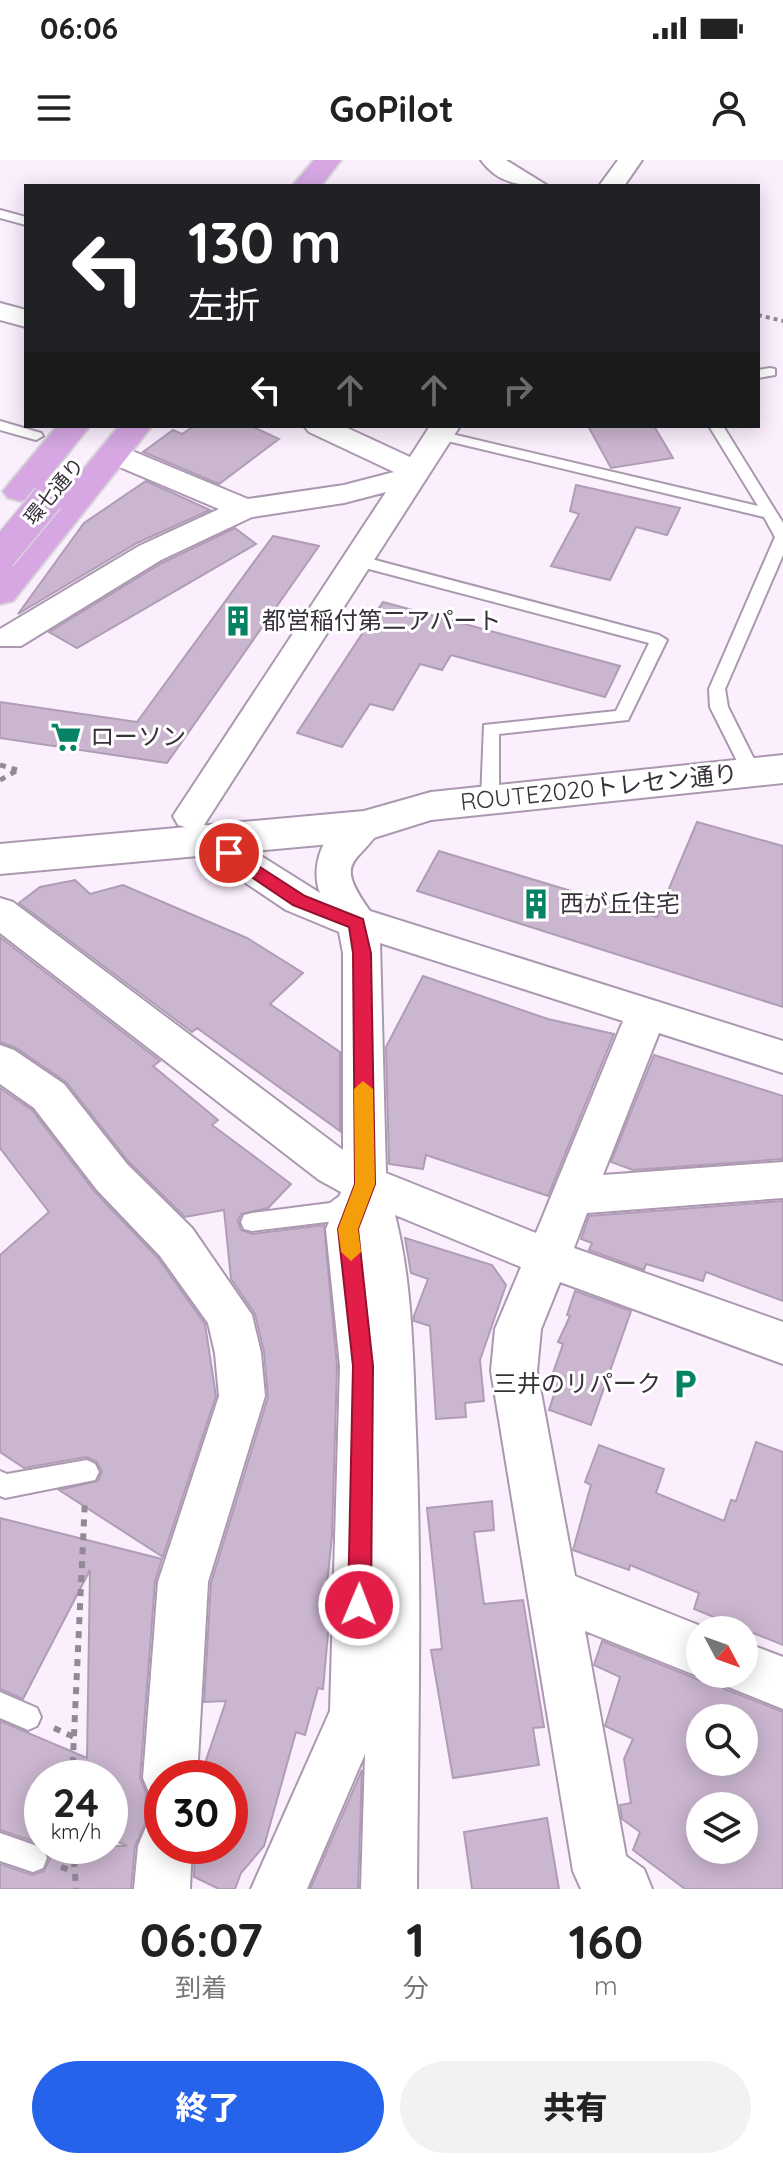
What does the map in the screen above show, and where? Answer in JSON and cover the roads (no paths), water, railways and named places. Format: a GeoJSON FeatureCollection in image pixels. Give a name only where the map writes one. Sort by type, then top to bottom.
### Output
{"type":"FeatureCollection","features":[{"type":"Feature","properties":{"kind":"main road"},"geometry":{"type":"LineString","coordinates":[[295,174],[328,160]]}},
{"type":"Feature","properties":{"kind":"main road","name":"環七通り"},"geometry":{"type":"LineString","coordinates":[[0,556],[17,495],[72,428]]}},
{"type":"Feature","properties":{"kind":"main road"},"geometry":{"type":"LineString","coordinates":[[0,593],[111,440],[132,428]]}},
{"type":"Feature","properties":{"kind":"main road"},"geometry":{"type":"LineString","coordinates":[[17,495],[40,431]]}},
{"type":"Feature","properties":{"kind":"main road","name":"環七通り"},"geometry":{"type":"LineString","coordinates":[[17,495],[111,440]]}},
{"type":"Feature","properties":{"kind":"main road","name":"ROUTE2020トレセン通り"},"geometry":{"type":"LineString","coordinates":[[0,859],[356,803],[416,808],[767,771]]}},
{"type":"Feature","properties":{"kind":"main road","name":"ROUTE2020トレセン通り"},"geometry":{"type":"LineString","coordinates":[[0,834],[198,827],[364,826],[416,808]]}},
{"type":"Feature","properties":{"kind":"street"},"geometry":{"type":"LineString","coordinates":[[493,160],[500,168],[532,184]]}},
{"type":"Feature","properties":{"kind":"street"},"geometry":{"type":"LineString","coordinates":[[612,184],[630,160]]}},
{"type":"Feature","properties":{"kind":"street"},"geometry":{"type":"LineString","coordinates":[[0,311],[24,318]]}},
{"type":"Feature","properties":{"kind":"street"},"geometry":{"type":"LineString","coordinates":[[323,428],[413,474]]}},
{"type":"Feature","properties":{"kind":"street"},"geometry":{"type":"LineString","coordinates":[[442,430],[356,560],[198,827],[299,900],[357,923],[403,934],[783,1057]]}},
{"type":"Feature","properties":{"kind":"street"},"geometry":{"type":"LineString","coordinates":[[111,440],[245,509]]}},
{"type":"Feature","properties":{"kind":"street"},"geometry":{"type":"LineString","coordinates":[[9,638],[150,553],[245,509],[344,494],[413,474]]}},
{"type":"Feature","properties":{"kind":"street"},"geometry":{"type":"LineString","coordinates":[[364,826],[346,839],[331,866],[334,886],[357,923],[362,953],[365,1184],[379,1240],[390,1353],[395,1522],[389,1889]]}},
{"type":"Feature","properties":{"kind":"street"},"geometry":{"type":"LineString","coordinates":[[3,919],[302,1146],[365,1184],[548,1258],[783,1343]]}},
{"type":"Feature","properties":{"kind":"street"},"geometry":{"type":"LineString","coordinates":[[624,1889],[601,1871],[513,1350],[518,1329],[646,1014]]}},
{"type":"Feature","properties":{"kind":"street"},"geometry":{"type":"LineString","coordinates":[[0,1062],[49,1096],[112,1177],[176,1242],[229,1315],[238,1353],[242,1396],[183,1582],[171,1760]]}},
{"type":"Feature","properties":{"kind":"street"},"geometry":{"type":"LineString","coordinates":[[573,1196],[783,1180]]}},
{"type":"Feature","properties":{"kind":"street"},"geometry":{"type":"LineString","coordinates":[[279,1889],[356,1712],[363,1366],[348,1229],[365,1184]]}},
{"type":"Feature","properties":{"kind":"street"},"geometry":{"type":"LineString","coordinates":[[553,1593],[686,1645]]}},
{"type":"Feature","properties":{"kind":"street"},"geometry":{"type":"LineString","coordinates":[[758,1673],[783,1683]]}},
{"type":"Feature","properties":{"kind":"street"},"geometry":{"type":"LineString","coordinates":[[162,1889],[164,1864]]}},
{"type":"Feature","properties":{"kind":"lane"},"geometry":{"type":"LineString","coordinates":[[0,214],[24,220]]}},
{"type":"Feature","properties":{"kind":"lane"},"geometry":{"type":"LineString","coordinates":[[0,425],[40,431]]}},
{"type":"Feature","properties":{"kind":"lane"},"geometry":{"type":"LineString","coordinates":[[717,428],[783,537],[717,689],[719,707],[767,771]]}},
{"type":"Feature","properties":{"kind":"lane"},"geometry":{"type":"LineString","coordinates":[[442,430],[770,514]]}},
{"type":"Feature","properties":{"kind":"lane"},"geometry":{"type":"LineString","coordinates":[[356,560],[659,640],[622,716],[490,729],[490,800]]}},
{"type":"Feature","properties":{"kind":"lane"},"geometry":{"type":"LineString","coordinates":[[252,1222],[335,1212],[365,1184]]}},
{"type":"Feature","properties":{"kind":"lane"},"geometry":{"type":"LineString","coordinates":[[0,1483],[5,1486],[87,1472]]}},
{"type":"Feature","properties":{"kind":"lane"},"geometry":{"type":"LineString","coordinates":[[0,1705],[28,1717]]}},
{"type":"Feature","properties":{"kind":"lane"},"geometry":{"type":"LineString","coordinates":[[0,1847],[24,1855]]}},
{"type":"Feature","properties":{"kind":"place","name":"都営稲付第二アパート"},"geometry":{"type":"Point","coordinates":[238,621]}},
{"type":"Feature","properties":{"kind":"place","name":"ローソン"},"geometry":{"type":"Point","coordinates":[66,737]}},
{"type":"Feature","properties":{"kind":"place","name":"西が丘住宅"},"geometry":{"type":"Point","coordinates":[536,904]}},
{"type":"Feature","properties":{"kind":"place","name":"三井のリパーク"},"geometry":{"type":"Point","coordinates":[685,1384]}}]}
